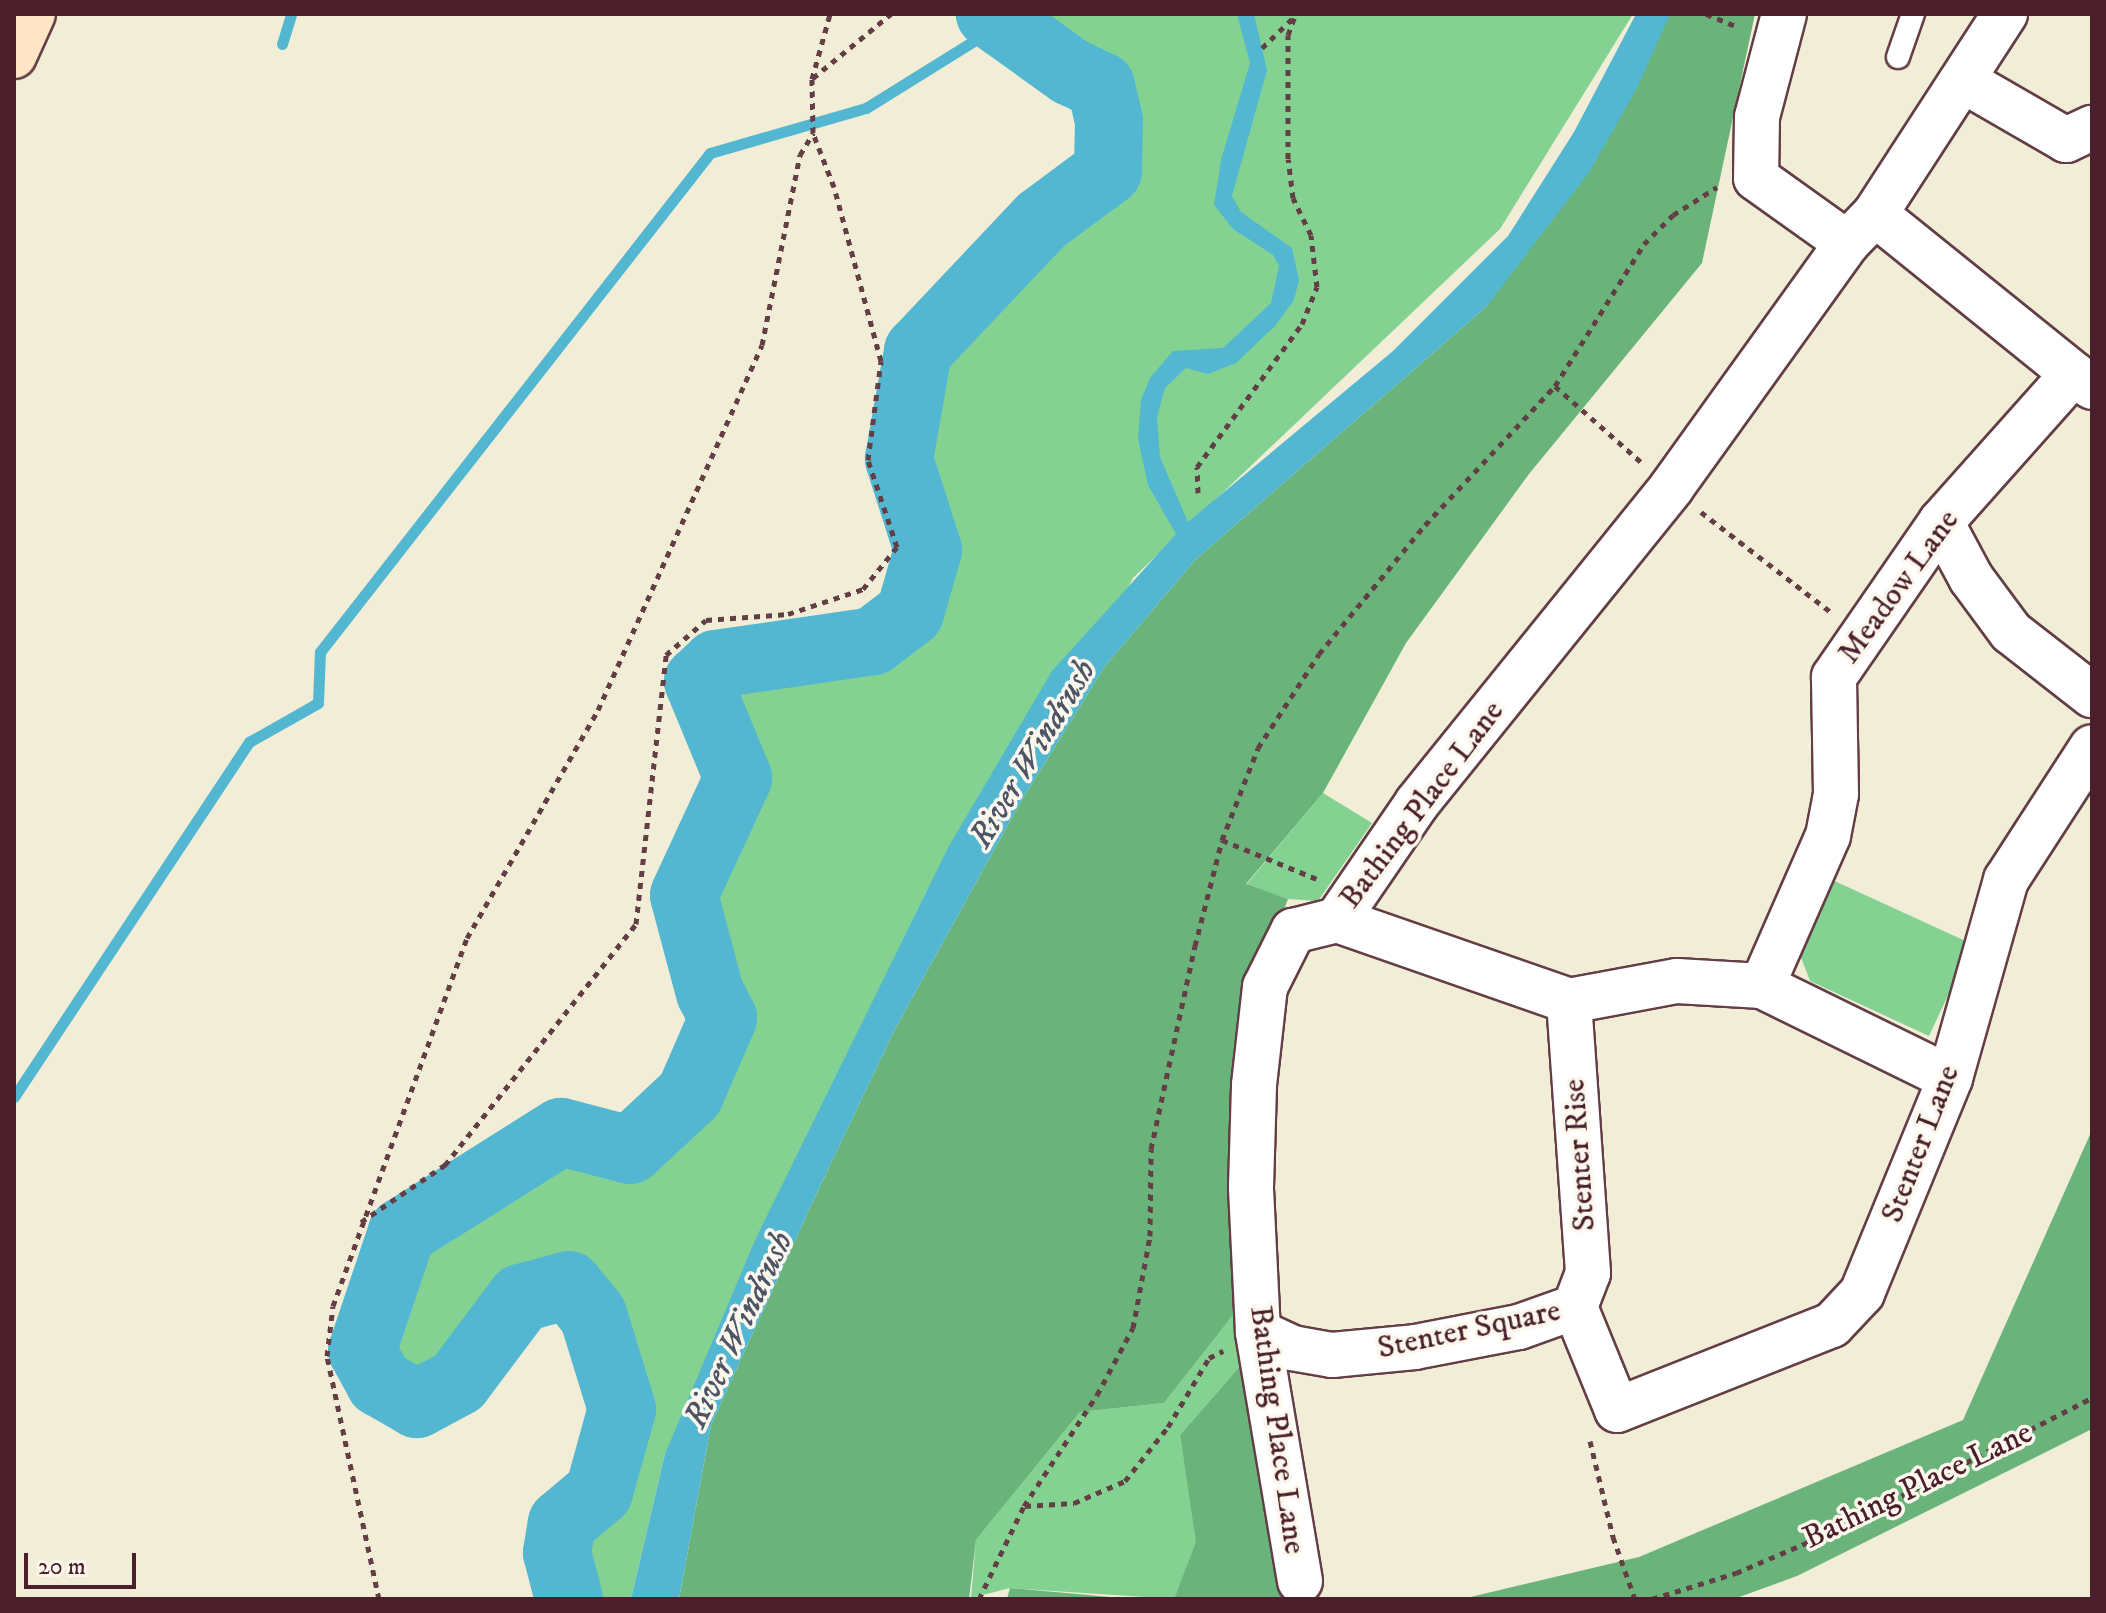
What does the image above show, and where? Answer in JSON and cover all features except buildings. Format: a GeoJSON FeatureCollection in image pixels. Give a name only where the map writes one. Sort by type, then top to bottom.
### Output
{"type":"FeatureCollection","features":[{"type":"Feature","properties":{"kind":"street"},"geometry":{"type":"LineString","coordinates":[[14,56],[33,14]]}},
{"type":"Feature","properties":{"kind":"street"},"geometry":{"type":"LineString","coordinates":[[1784,14],[1757,117],[1756,178],[1861,228],[2083,380]]}},
{"type":"Feature","properties":{"kind":"street","name":"Bathing Place Lane"},"geometry":{"type":"LineString","coordinates":[[1300,1581],[1258,1332],[1251,1187],[1254,1085],[1265,987],[1293,931],[1346,907],[1417,803],[1671,488],[1861,228],[1964,81],[2005,14]]}},
{"type":"Feature","properties":{"kind":"street"},"geometry":{"type":"LineString","coordinates":[[1964,81],[2066,140],[2092,128]]}},
{"type":"Feature","properties":{"kind":"street","name":"Meadow Lane"},"geometry":{"type":"LineString","coordinates":[[1762,986],[1828,836],[1836,794],[1834,677],[1860,635],[1941,522],[2083,380]]}},
{"type":"Feature","properties":{"kind":"street"},"geometry":{"type":"LineString","coordinates":[[1941,522],[1971,578],[2011,632],[2092,695]]}},
{"type":"Feature","properties":{"kind":"street","name":"Stenter Lane"},"geometry":{"type":"LineString","coordinates":[[1617,1410],[1832,1325],[1862,1293],[1950,1078],[2006,880],[2092,747]]}},
{"type":"Feature","properties":{"kind":"street"},"geometry":{"type":"LineString","coordinates":[[1346,907],[1569,1001],[1677,981],[1762,986],[1950,1078]]}},
{"type":"Feature","properties":{"kind":"street","name":"Stenter Rise"},"geometry":{"type":"LineString","coordinates":[[1569,1001],[1588,1273],[1575,1307]]}},
{"type":"Feature","properties":{"kind":"street","name":"Stenter Square"},"geometry":{"type":"LineString","coordinates":[[1258,1332],[1292,1348],[1332,1355],[1489,1333],[1575,1307],[1617,1410]]}},
{"type":"Feature","properties":{"kind":"lane"},"geometry":{"type":"LineString","coordinates":[[1898,57],[1913,14]]}},
{"type":"Feature","properties":{"kind":"path"},"geometry":{"type":"LineString","coordinates":[[360,1223],[445,1165],[636,924],[666,655],[706,620],[788,614],[863,589],[897,547],[868,460],[881,361],[834,187],[813,133],[812,79],[830,14]]}},
{"type":"Feature","properties":{"kind":"path"},"geometry":{"type":"LineString","coordinates":[[812,79],[891,14]]}},
{"type":"Feature","properties":{"kind":"path"},"geometry":{"type":"LineString","coordinates":[[1706,14],[1725,22]]}},
{"type":"Feature","properties":{"kind":"path"},"geometry":{"type":"LineString","coordinates":[[1262,48],[1296,15]]}},
{"type":"Feature","properties":{"kind":"path"},"geometry":{"type":"LineString","coordinates":[[1198,493],[1197,467],[1302,324],[1317,287],[1311,235],[1293,198],[1288,159],[1288,35],[1296,15]]}},
{"type":"Feature","properties":{"kind":"path"},"geometry":{"type":"LineString","coordinates":[[379,1599],[327,1356],[333,1306],[360,1223],[467,938],[598,710],[762,345],[800,155],[813,133]]}},
{"type":"Feature","properties":{"kind":"path"},"geometry":{"type":"LineString","coordinates":[[979,1599],[1024,1506],[1097,1395],[1133,1328],[1150,1236],[1151,1149],[1222,840],[1258,748],[1319,654],[1425,525],[1555,386],[1644,244],[1673,215],[1733,177],[1756,178]]}},
{"type":"Feature","properties":{"kind":"path"},"geometry":{"type":"LineString","coordinates":[[1555,386],[1671,488],[1860,635]]}},
{"type":"Feature","properties":{"kind":"path"},"geometry":{"type":"LineString","coordinates":[[1222,840],[1346,907]]}},
{"type":"Feature","properties":{"kind":"path"},"geometry":{"type":"LineString","coordinates":[[1024,1506],[1074,1503],[1125,1481],[1168,1427],[1209,1358],[1258,1332]]}},
{"type":"Feature","properties":{"kind":"path","name":"Bathing Place Lane"},"geometry":{"type":"LineString","coordinates":[[1652,1599],[1736,1573],[1827,1534],[2092,1398]]}},
{"type":"Feature","properties":{"kind":"path"},"geometry":{"type":"LineString","coordinates":[[1617,1410],[1589,1442],[1635,1599]]}},
{"type":"Feature","properties":{"kind":"green space"},"geometry":{"type":"Polygon","coordinates":[[[1032,14],[1633,14],[1500,229],[1133,578],[665,1454],[631,1599],[583,1599],[576,1535],[610,1512],[639,1412],[611,1312],[576,1269],[519,1279],[450,1369],[417,1386],[389,1371],[377,1350],[414,1244],[562,1149],[634,1164],[704,1109],[742,1019],[704,893],[756,784],[718,684],[883,653],[923,624],[947,554],[920,458],[932,360],[1125,180],[1118,68],[1032,14]]]}},
{"type":"Feature","properties":{"kind":"green space"},"geometry":{"type":"Polygon","coordinates":[[[1663,14],[1755,14],[1702,263],[1529,474],[1406,643],[1323,793],[1246,884],[1288,899],[1239,1027],[1230,1126],[1237,1310],[1164,1403],[1080,1412],[976,1540],[969,1599],[679,1599],[711,1425],[814,1199],[894,1031],[1020,803],[1105,666],[1196,559],[1486,307],[1663,14]]]}},
{"type":"Feature","properties":{"kind":"green space"},"geometry":{"type":"Polygon","coordinates":[[[1323,793],[1372,823],[1318,901],[1288,899],[1246,885],[1323,793]]]}},
{"type":"Feature","properties":{"kind":"green space"},"geometry":{"type":"Polygon","coordinates":[[[1828,878],[1972,944],[1929,1036],[1810,981],[1797,947],[1828,878]]]}},
{"type":"Feature","properties":{"kind":"green space"},"geometry":{"type":"Polygon","coordinates":[[[2092,1130],[2092,1429],[1797,1576],[1734,1599],[1462,1599],[1639,1557],[1963,1420],[2092,1130]]]}},
{"type":"Feature","properties":{"kind":"green space"},"geometry":{"type":"Polygon","coordinates":[[[1237,1310],[1241,1365],[1180,1435],[1197,1542],[1174,1599],[1010,1588],[971,1598],[976,1540],[1080,1412],[1164,1403],[1237,1310]]]}},
{"type":"Feature","properties":{"kind":"green space"},"geometry":{"type":"Polygon","coordinates":[[[1241,1365],[1299,1599],[1174,1599],[1196,1542],[1180,1435],[1241,1365]]]}},
{"type":"Feature","properties":{"kind":"green space"},"geometry":{"type":"Polygon","coordinates":[[[1010,1588],[1133,1599],[1007,1599],[1010,1588]]]}},
{"type":"Feature","properties":{"kind":"water"},"geometry":{"type":"Polygon","coordinates":[[[1237,14],[1254,14],[1267,70],[1232,196],[1241,212],[1292,248],[1299,280],[1294,300],[1275,326],[1236,363],[1208,374],[1186,368],[1165,388],[1157,417],[1160,457],[1188,522],[1393,351],[1508,236],[1574,132],[1636,14],[1670,14],[1638,86],[1590,171],[1486,307],[1196,559],[1105,666],[1020,803],[894,1031],[814,1199],[711,1425],[679,1599],[631,1599],[665,1454],[756,1238],[949,846],[1052,671],[1176,534],[1148,485],[1138,439],[1141,400],[1150,378],[1173,351],[1223,348],[1271,303],[1279,266],[1273,255],[1233,229],[1214,205],[1221,160],[1250,63],[1237,14]]]}},
{"type":"Feature","properties":{"kind":"waterway"},"geometry":{"type":"LineString","coordinates":[[282,44],[291,14]]}},
{"type":"Feature","properties":{"kind":"waterway","name":"River Windrush"},"geometry":{"type":"LineString","coordinates":[[569,1599],[557,1553],[562,1523],[599,1492],[622,1409],[593,1315],[569,1285],[521,1298],[458,1382],[417,1404],[380,1383],[362,1351],[402,1232],[561,1132],[630,1150],[690,1094],[723,1018],[710,993],[684,895],[738,778],[698,681],[716,664],[873,641],[910,613],[928,550],[899,459],[918,351],[1042,220],[1108,171],[1109,121],[1101,86],[1071,72],[990,14]]}},
{"type":"Feature","properties":{"kind":"waterway"},"geometry":{"type":"LineString","coordinates":[[14,1097],[249,742],[318,703],[320,652],[710,153],[866,108],[1001,24]]}}]}
